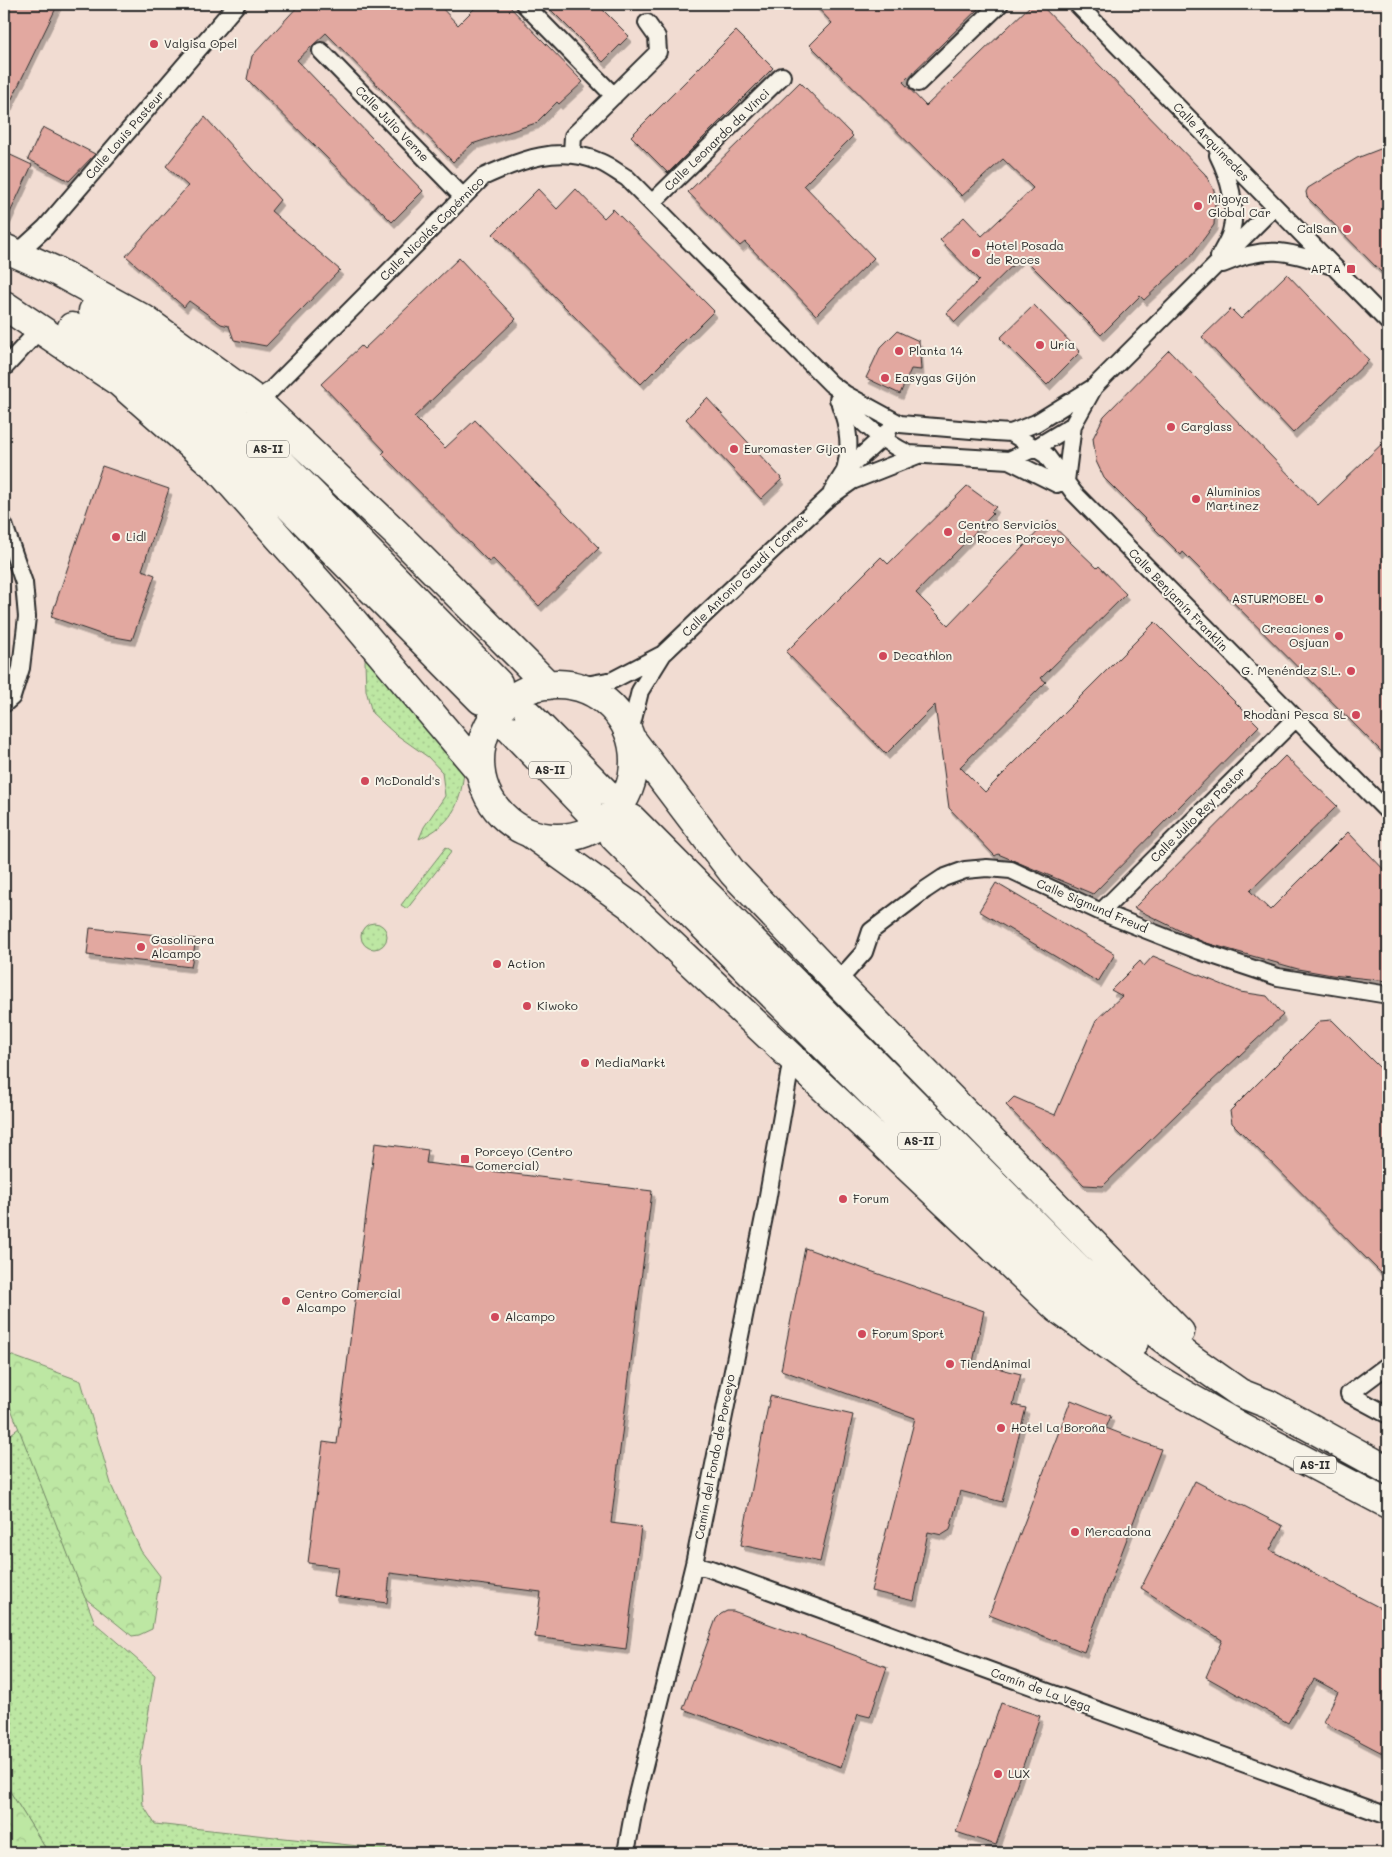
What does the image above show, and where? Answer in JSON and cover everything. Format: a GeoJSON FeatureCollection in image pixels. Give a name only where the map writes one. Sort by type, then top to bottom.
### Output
{"type":"FeatureCollection","features":[{"type":"Feature","properties":{"kind":"highway"},"geometry":{"type":"LineString","coordinates":[[4,248],[56,271],[144,319],[256,400],[396,533],[548,685]]}},
{"type":"Feature","properties":{"kind":"highway","name":"AS-II"},"geometry":{"type":"LineString","coordinates":[[4,259],[153,347],[259,440],[490,692],[239,456],[132,366],[78,331],[32,305],[4,292]]}},
{"type":"Feature","properties":{"kind":"highway"},"geometry":{"type":"LineString","coordinates":[[4,305],[119,382],[218,469],[348,616],[480,771]]}},
{"type":"Feature","properties":{"kind":"highway"},"geometry":{"type":"LineString","coordinates":[[1241,1427],[1148,1374],[1058,1309],[632,906],[530,834],[516,828],[495,810],[486,793],[480,771],[480,751],[485,733],[499,710],[518,694],[548,685],[580,686],[601,697],[614,710],[631,736],[733,873],[1181,1334],[1228,1368],[1268,1404]]}},
{"type":"Feature","properties":{"kind":"highway","name":"AS-II"},"geometry":{"type":"LineString","coordinates":[[520,722],[596,801]]}},
{"type":"Feature","properties":{"kind":"highway"},"geometry":{"type":"LineString","coordinates":[[530,834],[558,838],[577,835],[600,827],[611,818],[621,806],[630,787],[634,768],[631,736]]}},
{"type":"Feature","properties":{"kind":"highway","name":"AS-II"},"geometry":{"type":"LineString","coordinates":[[1388,1470],[1268,1404],[1240,1393],[1162,1338],[1082,1272],[623,828],[1069,1290],[1241,1427],[1388,1504]]}},
{"type":"Feature","properties":{"kind":"street","name":"Calle Louis Pasteur"},"geometry":{"type":"LineString","coordinates":[[4,248],[23,248],[45,228],[237,4]]}},
{"type":"Feature","properties":{"kind":"street"},"geometry":{"type":"LineString","coordinates":[[524,4],[614,96]]}},
{"type":"Feature","properties":{"kind":"street"},"geometry":{"type":"LineString","coordinates":[[918,84],[1000,4]]}},
{"type":"Feature","properties":{"kind":"street","name":"Calle Arquímedes"},"geometry":{"type":"LineString","coordinates":[[1077,4],[1388,322]]}},
{"type":"Feature","properties":{"kind":"street"},"geometry":{"type":"LineString","coordinates":[[572,153],[573,136],[658,52],[657,37],[647,23]]}},
{"type":"Feature","properties":{"kind":"street","name":"Calle Julio Verne"},"geometry":{"type":"LineString","coordinates":[[321,51],[463,197]]}},
{"type":"Feature","properties":{"kind":"street","name":"Calle Leonardo da Vinci"},"geometry":{"type":"LineString","coordinates":[[652,203],[782,76]]}},
{"type":"Feature","properties":{"kind":"street"},"geometry":{"type":"LineString","coordinates":[[1212,142],[1227,172],[1234,214],[1231,233],[1214,268]]}},
{"type":"Feature","properties":{"kind":"street","name":"Calle Nicolás Copérnico"},"geometry":{"type":"LineString","coordinates":[[256,400],[270,390],[483,177],[509,165],[539,156],[572,153],[600,162],[628,178],[831,384],[882,416]]}},
{"type":"Feature","properties":{"kind":"street"},"geometry":{"type":"LineString","coordinates":[[1066,486],[1072,425],[1094,388],[1274,207]]}},
{"type":"Feature","properties":{"kind":"street"},"geometry":{"type":"LineString","coordinates":[[1214,268],[1237,257],[1265,251],[1297,254],[1334,266]]}},
{"type":"Feature","properties":{"kind":"street"},"geometry":{"type":"LineString","coordinates":[[4,368],[41,328]]}},
{"type":"Feature","properties":{"kind":"street","name":"Calle Nicolás Copérnico"},"geometry":{"type":"LineString","coordinates":[[831,384],[848,424],[849,476]]}},
{"type":"Feature","properties":{"kind":"street"},"geometry":{"type":"LineString","coordinates":[[1072,425],[1035,448],[1008,460],[909,454],[896,448],[881,437],[882,416],[900,424],[1011,433],[1036,423],[1094,388]]}},
{"type":"Feature","properties":{"kind":"street","name":"Calle Nicolás Copérnico"},"geometry":{"type":"LineString","coordinates":[[838,399],[881,437]]}},
{"type":"Feature","properties":{"kind":"street"},"geometry":{"type":"LineString","coordinates":[[1035,448],[1039,433],[1058,418],[1073,400]]}},
{"type":"Feature","properties":{"kind":"street","name":"Calle Antonio Gaudí i Cornet"},"geometry":{"type":"LineString","coordinates":[[631,736],[640,691],[663,654],[828,498],[881,437],[900,424]]}},
{"type":"Feature","properties":{"kind":"street","name":"Calle Benjamín Franklin"},"geometry":{"type":"LineString","coordinates":[[1011,433],[1046,455],[1066,486],[1388,812]]}},
{"type":"Feature","properties":{"kind":"street"},"geometry":{"type":"LineString","coordinates":[[849,476],[918,455]]}},
{"type":"Feature","properties":{"kind":"street","name":"Calle Benjamín Franklin"},"geometry":{"type":"LineString","coordinates":[[1008,460],[1066,486]]}},
{"type":"Feature","properties":{"kind":"street"},"geometry":{"type":"LineString","coordinates":[[4,525],[24,583],[27,617],[21,668],[12,697],[4,704]]}},
{"type":"Feature","properties":{"kind":"street","name":"Calle Antonio Gaudí i Cornet"},"geometry":{"type":"LineString","coordinates":[[580,686],[613,680],[663,654]]}},
{"type":"Feature","properties":{"kind":"street","name":"Calle Julio Rey Pastor"},"geometry":{"type":"LineString","coordinates":[[1101,912],[1295,718]]}},
{"type":"Feature","properties":{"kind":"street","name":"Calle Sigmund Freud"},"geometry":{"type":"LineString","coordinates":[[835,980],[847,971],[864,952],[871,931],[925,890],[943,878],[965,870],[987,868],[1010,870],[1101,912],[1200,951],[1278,977],[1388,996]]}},
{"type":"Feature","properties":{"kind":"street","name":"Camín del Fondo de Porceyo"},"geometry":{"type":"LineString","coordinates":[[626,1853],[635,1803],[694,1564],[769,1189],[792,1058]]}},
{"type":"Feature","properties":{"kind":"street"},"geometry":{"type":"LineString","coordinates":[[1388,1365],[1349,1394],[1388,1415]]}},
{"type":"Feature","properties":{"kind":"street","name":"Camín de La Vega"},"geometry":{"type":"LineString","coordinates":[[694,1564],[1388,1816]]}},
{"type":"Feature","properties":{"kind":"green space"},"geometry":{"type":"Polygon","coordinates":[[[366,653],[464,772],[460,795],[452,813],[439,827],[419,839],[424,827],[445,796],[442,772],[428,757],[394,733],[372,713],[366,690],[366,653]]]}},
{"type":"Feature","properties":{"kind":"green space"},"geometry":{"type":"Polygon","coordinates":[[[446,847],[452,851],[407,909],[401,905],[446,847]]]}},
{"type":"Feature","properties":{"kind":"green space"},"geometry":{"type":"Polygon","coordinates":[[[374,923],[383,927],[387,936],[383,945],[374,949],[365,945],[361,936],[365,927],[374,923]]]}},
{"type":"Feature","properties":{"kind":"green space"},"geometry":{"type":"Polygon","coordinates":[[[4,1338],[10,1355],[81,1381],[112,1487],[141,1551],[160,1576],[152,1629],[132,1636],[85,1598],[4,1391],[4,1338]]]}},
{"type":"Feature","properties":{"kind":"green space"},"geometry":{"type":"Polygon","coordinates":[[[19,1428],[95,1623],[155,1675],[140,1762],[143,1805],[155,1824],[423,1853],[43,1853],[46,1849],[4,1782],[4,1439],[19,1428]]]}},
{"type":"Feature","properties":{"kind":"green space"},"geometry":{"type":"Polygon","coordinates":[[[4,1782],[46,1849],[43,1853],[4,1853],[4,1782]]]}},
{"type":"Feature","properties":{"kind":"building"},"geometry":{"type":"Polygon","coordinates":[[[4,4],[58,4],[4,115],[4,4]]]}},
{"type":"Feature","properties":{"kind":"building"},"geometry":{"type":"Polygon","coordinates":[[[300,4],[438,4],[458,25],[479,4],[507,4],[583,82],[559,104],[557,102],[536,123],[472,144],[453,162],[326,33],[297,60],[423,191],[392,222],[247,79],[252,56],[300,4]]]}},
{"type":"Feature","properties":{"kind":"building"},"geometry":{"type":"Polygon","coordinates":[[[545,4],[597,4],[629,36],[603,62],[545,4]]]}},
{"type":"Feature","properties":{"kind":"building"},"geometry":{"type":"Polygon","coordinates":[[[814,4],[983,4],[903,82],[926,106],[1032,4],[1040,4],[1205,174],[1214,190],[1214,225],[1191,256],[1144,300],[1140,296],[1101,335],[1022,256],[955,322],[947,313],[979,280],[940,240],[964,217],[982,236],[1033,188],[1003,159],[962,196],[810,45],[832,23],[814,4]]]}},
{"type":"Feature","properties":{"kind":"building"},"geometry":{"type":"Polygon","coordinates":[[[736,31],[773,68],[668,173],[631,136],[736,31]]]}},
{"type":"Feature","properties":{"kind":"building"},"geometry":{"type":"Polygon","coordinates":[[[800,82],[853,136],[804,185],[874,258],[816,315],[745,242],[740,246],[688,192],[800,82]]]}},
{"type":"Feature","properties":{"kind":"building"},"geometry":{"type":"Polygon","coordinates":[[[205,117],[280,200],[271,211],[340,270],[266,346],[234,340],[229,326],[221,324],[189,301],[184,307],[126,256],[188,186],[166,166],[205,117]]]}},
{"type":"Feature","properties":{"kind":"building"},"geometry":{"type":"Polygon","coordinates":[[[43,127],[95,154],[69,181],[28,159],[43,127]]]}},
{"type":"Feature","properties":{"kind":"building"},"geometry":{"type":"Polygon","coordinates":[[[1388,146],[1388,279],[1307,197],[1306,192],[1308,188],[1357,158],[1388,146]]]}},
{"type":"Feature","properties":{"kind":"building"},"geometry":{"type":"Polygon","coordinates":[[[4,152],[32,165],[4,226],[4,152]]]}},
{"type":"Feature","properties":{"kind":"building"},"geometry":{"type":"Polygon","coordinates":[[[538,189],[557,209],[576,189],[604,218],[613,209],[714,311],[641,384],[493,234],[538,189]]]}},
{"type":"Feature","properties":{"kind":"building"},"geometry":{"type":"Polygon","coordinates":[[[459,258],[516,319],[414,417],[445,448],[475,420],[599,548],[539,606],[493,559],[489,562],[382,454],[385,451],[321,384],[361,346],[364,349],[459,258]]]}},
{"type":"Feature","properties":{"kind":"building"},"geometry":{"type":"Polygon","coordinates":[[[1287,274],[1369,360],[1293,433],[1202,337],[1231,309],[1241,319],[1287,274]]]}},
{"type":"Feature","properties":{"kind":"building","name":"Uría"},"geometry":{"type":"Polygon","coordinates":[[[1034,305],[1080,352],[1047,385],[1000,338],[1034,305]]]}},
{"type":"Feature","properties":{"kind":"building"},"geometry":{"type":"Polygon","coordinates":[[[897,331],[919,341],[921,370],[911,369],[900,394],[866,378],[880,348],[897,331]]]}},
{"type":"Feature","properties":{"kind":"building"},"geometry":{"type":"Polygon","coordinates":[[[1169,350],[1318,505],[1388,438],[1388,758],[1183,552],[1181,555],[1104,478],[1096,461],[1093,438],[1104,416],[1169,350]]]}},
{"type":"Feature","properties":{"kind":"building","name":"Euromaster Gijon"},"geometry":{"type":"Polygon","coordinates":[[[707,398],[782,479],[761,499],[686,419],[707,398]]]}},
{"type":"Feature","properties":{"kind":"building","name":"Lidl"},"geometry":{"type":"Polygon","coordinates":[[[102,466],[169,489],[142,570],[155,575],[132,640],[103,635],[51,617],[102,466]]]}},
{"type":"Feature","properties":{"kind":"building"},"geometry":{"type":"Polygon","coordinates":[[[967,486],[996,507],[991,512],[993,514],[916,593],[948,625],[1048,521],[1097,568],[1099,566],[1126,594],[1041,678],[1046,682],[960,767],[985,792],[1155,622],[1259,726],[1093,894],[998,854],[995,856],[949,808],[935,705],[886,754],[786,652],[881,557],[888,564],[967,486]]]}},
{"type":"Feature","properties":{"kind":"building"},"geometry":{"type":"Polygon","coordinates":[[[1285,756],[1337,806],[1250,891],[1270,910],[1348,832],[1388,874],[1388,981],[1298,969],[1203,942],[1134,908],[1285,756]]]}},
{"type":"Feature","properties":{"kind":"building"},"geometry":{"type":"Polygon","coordinates":[[[996,883],[1115,954],[1098,982],[979,911],[996,883]]]}},
{"type":"Feature","properties":{"kind":"building","name":"Gasolinera Alcampo"},"geometry":{"type":"Polygon","coordinates":[[[90,928],[196,939],[191,967],[87,955],[90,928]]]}},
{"type":"Feature","properties":{"kind":"building"},"geometry":{"type":"Polygon","coordinates":[[[1153,956],[1240,992],[1267,996],[1283,1015],[1103,1186],[1084,1185],[1006,1105],[1014,1097],[1055,1115],[1096,1020],[1122,996],[1111,990],[1140,961],[1144,966],[1153,956]]]}},
{"type":"Feature","properties":{"kind":"building"},"geometry":{"type":"Polygon","coordinates":[[[1332,1020],[1388,1076],[1388,1280],[1232,1123],[1230,1111],[1320,1021],[1332,1020]]]}},
{"type":"Feature","properties":{"kind":"building","name":"Alcampo"},"geometry":{"type":"Polygon","coordinates":[[[375,1143],[428,1150],[426,1163],[652,1191],[611,1523],[641,1527],[626,1649],[535,1637],[541,1592],[390,1573],[387,1603],[334,1596],[338,1567],[308,1563],[323,1442],[337,1444],[375,1143]]]}},
{"type":"Feature","properties":{"kind":"building"},"geometry":{"type":"Polygon","coordinates":[[[805,1248],[984,1311],[973,1362],[1021,1374],[1013,1405],[1026,1408],[1002,1502],[960,1491],[950,1530],[942,1535],[928,1532],[914,1601],[871,1591],[915,1418],[781,1370],[805,1248]]]}},
{"type":"Feature","properties":{"kind":"building"},"geometry":{"type":"Polygon","coordinates":[[[770,1396],[853,1415],[820,1562],[741,1545],[770,1396]]]}},
{"type":"Feature","properties":{"kind":"building","name":"Mercadona"},"geometry":{"type":"Polygon","coordinates":[[[1071,1400],[1111,1416],[1106,1428],[1161,1449],[1084,1652],[989,1615],[1071,1400]]]}},
{"type":"Feature","properties":{"kind":"building"},"geometry":{"type":"Polygon","coordinates":[[[1195,1481],[1283,1526],[1270,1550],[1388,1612],[1388,1756],[1323,1722],[1338,1692],[1314,1679],[1288,1723],[1206,1677],[1222,1640],[1141,1588],[1195,1481]]]}},
{"type":"Feature","properties":{"kind":"building"},"geometry":{"type":"Polygon","coordinates":[[[727,1611],[733,1611],[887,1667],[870,1717],[858,1714],[841,1767],[683,1709],[716,1619],[727,1611]]]}},
{"type":"Feature","properties":{"kind":"building","name":"LUX"},"geometry":{"type":"Polygon","coordinates":[[[1001,1703],[1040,1716],[996,1845],[956,1832],[1001,1703]]]}},
{"type":"Feature","properties":{"kind":"tunnel"},"geometry":{"type":"LineString","coordinates":[[498,683],[529,715]]}},
{"type":"Feature","properties":{"kind":"tunnel"},"geometry":{"type":"LineString","coordinates":[[481,700],[511,730]]}},
{"type":"Feature","properties":{"kind":"tunnel"},"geometry":{"type":"LineString","coordinates":[[604,791],[632,819]]}},
{"type":"Feature","properties":{"kind":"tunnel"},"geometry":{"type":"LineString","coordinates":[[588,810],[614,837]]}},
{"type":"Feature","properties":{"kind":"place","name":"Valgisa Opel"},"geometry":{"type":"Point","coordinates":[154,44]}},
{"type":"Feature","properties":{"kind":"place","name":"Migoya Global Car"},"geometry":{"type":"Point","coordinates":[1198,206]}},
{"type":"Feature","properties":{"kind":"place","name":"CalSan"},"geometry":{"type":"Point","coordinates":[1347,229]}},
{"type":"Feature","properties":{"kind":"place","name":"Hotel Posada de Roces"},"geometry":{"type":"Point","coordinates":[976,253]}},
{"type":"Feature","properties":{"kind":"place","name":"APTA"},"geometry":{"type":"Point","coordinates":[1351,269]}},
{"type":"Feature","properties":{"kind":"place","name":"Uría"},"geometry":{"type":"Point","coordinates":[1040,345]}},
{"type":"Feature","properties":{"kind":"place","name":"Planta 14"},"geometry":{"type":"Point","coordinates":[899,351]}},
{"type":"Feature","properties":{"kind":"place","name":"Easygas Gijón"},"geometry":{"type":"Point","coordinates":[885,378]}},
{"type":"Feature","properties":{"kind":"place","name":"Carglass"},"geometry":{"type":"Point","coordinates":[1171,427]}},
{"type":"Feature","properties":{"kind":"place","name":"Euromaster Gijon"},"geometry":{"type":"Point","coordinates":[734,449]}},
{"type":"Feature","properties":{"kind":"place","name":"Aluminios Martínez"},"geometry":{"type":"Point","coordinates":[1196,499]}},
{"type":"Feature","properties":{"kind":"place","name":"Centro Servicios de Roces Porceyo"},"geometry":{"type":"Point","coordinates":[948,532]}},
{"type":"Feature","properties":{"kind":"place","name":"Lidl"},"geometry":{"type":"Point","coordinates":[116,537]}},
{"type":"Feature","properties":{"kind":"place","name":"ASTURMOBEL"},"geometry":{"type":"Point","coordinates":[1319,599]}},
{"type":"Feature","properties":{"kind":"place","name":"Creaciones Osjuan"},"geometry":{"type":"Point","coordinates":[1339,636]}},
{"type":"Feature","properties":{"kind":"place","name":"Decathlon"},"geometry":{"type":"Point","coordinates":[883,656]}},
{"type":"Feature","properties":{"kind":"place","name":"G. Menéndez S.L."},"geometry":{"type":"Point","coordinates":[1351,671]}},
{"type":"Feature","properties":{"kind":"place","name":"Rhodani Pesca SL"},"geometry":{"type":"Point","coordinates":[1356,715]}},
{"type":"Feature","properties":{"kind":"place","name":"McDonald's"},"geometry":{"type":"Point","coordinates":[365,781]}},
{"type":"Feature","properties":{"kind":"place","name":"Gasolinera Alcampo"},"geometry":{"type":"Point","coordinates":[141,947]}},
{"type":"Feature","properties":{"kind":"place","name":"Action"},"geometry":{"type":"Point","coordinates":[497,964]}},
{"type":"Feature","properties":{"kind":"place","name":"Kiwoko"},"geometry":{"type":"Point","coordinates":[527,1006]}},
{"type":"Feature","properties":{"kind":"place","name":"MediaMarkt"},"geometry":{"type":"Point","coordinates":[585,1063]}},
{"type":"Feature","properties":{"kind":"place","name":"Porceyo (Centro Comercial)"},"geometry":{"type":"Point","coordinates":[465,1159]}},
{"type":"Feature","properties":{"kind":"place","name":"Forum"},"geometry":{"type":"Point","coordinates":[843,1199]}},
{"type":"Feature","properties":{"kind":"place","name":"Centro Comercial Alcampo"},"geometry":{"type":"Point","coordinates":[286,1301]}},
{"type":"Feature","properties":{"kind":"place","name":"Alcampo"},"geometry":{"type":"Point","coordinates":[495,1317]}},
{"type":"Feature","properties":{"kind":"place","name":"Forum Sport"},"geometry":{"type":"Point","coordinates":[862,1334]}},
{"type":"Feature","properties":{"kind":"place","name":"TiendAnimal"},"geometry":{"type":"Point","coordinates":[950,1364]}},
{"type":"Feature","properties":{"kind":"place","name":"Hotel La Boroña"},"geometry":{"type":"Point","coordinates":[1001,1428]}},
{"type":"Feature","properties":{"kind":"place","name":"Mercadona"},"geometry":{"type":"Point","coordinates":[1075,1532]}},
{"type":"Feature","properties":{"kind":"place","name":"LUX"},"geometry":{"type":"Point","coordinates":[998,1774]}}]}
